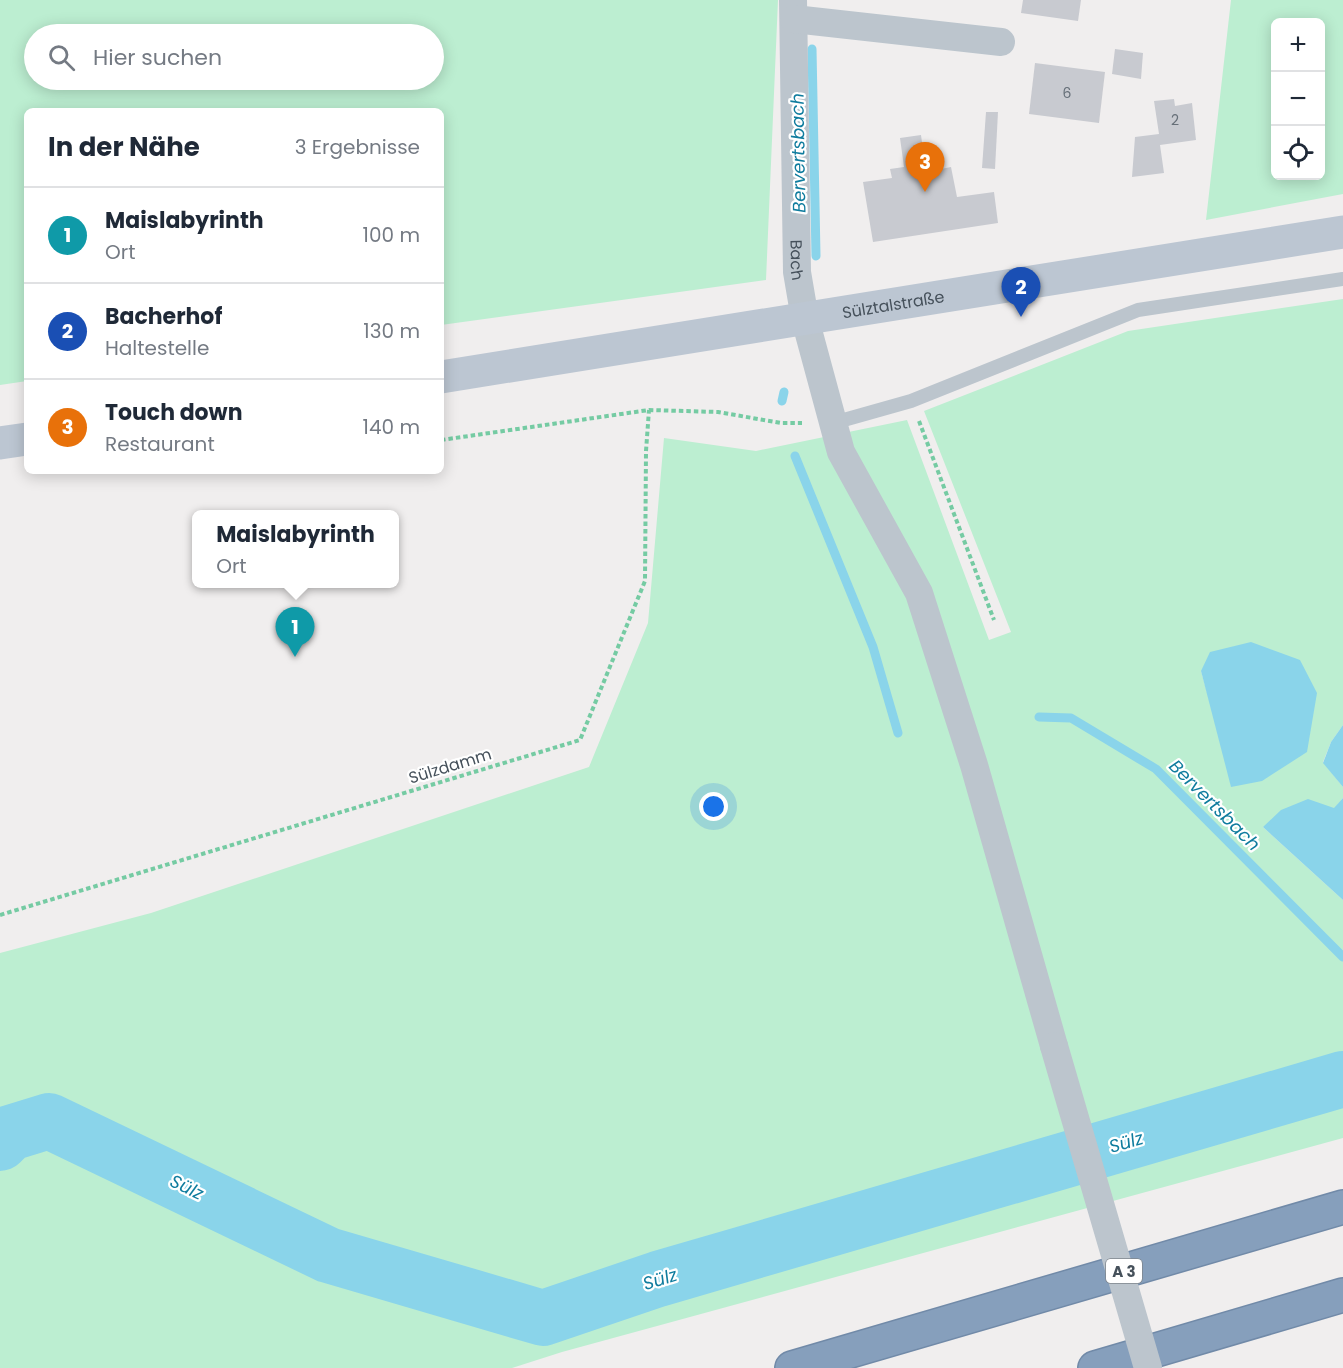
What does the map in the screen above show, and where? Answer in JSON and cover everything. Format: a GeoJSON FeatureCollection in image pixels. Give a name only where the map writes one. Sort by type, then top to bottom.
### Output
{"type":"FeatureCollection","features":[{"type":"Feature","properties":{"kind":"highway","name":"A 3"},"geometry":{"type":"LineString","coordinates":[[792,1368],[1343,1207]]}},
{"type":"Feature","properties":{"kind":"highway"},"geometry":{"type":"LineString","coordinates":[[1095,1368],[1343,1295]]}},
{"type":"Feature","properties":{"kind":"main road","name":"Sülztalstraße"},"geometry":{"type":"LineString","coordinates":[[444,377],[1343,232]]}},
{"type":"Feature","properties":{"kind":"main road"},"geometry":{"type":"LineString","coordinates":[[0,443],[24,439]]}},
{"type":"Feature","properties":{"kind":"street","name":"Bach"},"geometry":{"type":"LineString","coordinates":[[1001,42],[794,9],[797,272],[805,319],[841,452],[920,593],[974,765],[1148,1368]]}},
{"type":"Feature","properties":{"kind":"lane"},"geometry":{"type":"LineString","coordinates":[[833,423],[911,400],[1138,310],[1343,279]]}},
{"type":"Feature","properties":{"kind":"path"},"geometry":{"type":"LineString","coordinates":[[911,400],[994,620]]}},
{"type":"Feature","properties":{"kind":"path"},"geometry":{"type":"LineString","coordinates":[[444,440],[649,410],[718,412],[781,423],[833,423]]}},
{"type":"Feature","properties":{"kind":"path","name":"Sülzdamm"},"geometry":{"type":"LineString","coordinates":[[0,915],[580,740],[645,581],[646,451],[649,410]]}},
{"type":"Feature","properties":{"kind":"green space"},"geometry":{"type":"Polygon","coordinates":[[[0,0],[778,0],[766,280],[444,325],[444,108],[24,108],[24,381],[0,385],[0,0]]]}},
{"type":"Feature","properties":{"kind":"green space"},"geometry":{"type":"Polygon","coordinates":[[[1231,0],[1343,0],[1343,194],[1206,220],[1231,0]]]}},
{"type":"Feature","properties":{"kind":"green space"},"geometry":{"type":"Polygon","coordinates":[[[1343,299],[1343,725],[1331,742],[1323,762],[1343,787],[1343,798],[1334,809],[1263,827],[1343,900],[1343,1138],[562,1352],[512,1368],[0,1368],[0,953],[151,913],[589,767],[648,623],[664,438],[756,451],[907,420],[989,640],[1011,632],[924,411],[1128,331],[1343,299]],[[1299,660],[1201,671],[1210,703],[1299,660]]]}},
{"type":"Feature","properties":{"kind":"water"},"geometry":{"type":"Polygon","coordinates":[[[1251,642],[1300,660],[1317,693],[1307,752],[1262,781],[1231,787],[1201,671],[1210,652],[1251,642]]]}},
{"type":"Feature","properties":{"kind":"water"},"geometry":{"type":"Polygon","coordinates":[[[1343,725],[1343,787],[1323,763],[1331,742],[1343,725]]]}},
{"type":"Feature","properties":{"kind":"water"},"geometry":{"type":"Polygon","coordinates":[[[1343,798],[1343,900],[1263,827],[1281,810],[1308,799],[1334,808],[1343,798]]]}},
{"type":"Feature","properties":{"kind":"building"},"geometry":{"type":"Polygon","coordinates":[[[1023,0],[1081,0],[1078,21],[1021,13],[1023,0]]]}},
{"type":"Feature","properties":{"kind":"building"},"geometry":{"type":"Polygon","coordinates":[[[1115,49],[1143,53],[1141,79],[1112,74],[1115,49]]]}},
{"type":"Feature","properties":{"kind":"building"},"geometry":{"type":"Polygon","coordinates":[[[1035,63],[1105,72],[1099,123],[1029,114],[1035,63]]]}},
{"type":"Feature","properties":{"kind":"building"},"geometry":{"type":"Polygon","coordinates":[[[1174,99],[1175,106],[1192,103],[1196,140],[1160,145],[1164,173],[1132,177],[1135,137],[1159,134],[1154,101],[1174,99]]]}},
{"type":"Feature","properties":{"kind":"building"},"geometry":{"type":"Polygon","coordinates":[[[986,112],[998,112],[995,169],[982,168],[986,112]]]}},
{"type":"Feature","properties":{"kind":"building"},"geometry":{"type":"Polygon","coordinates":[[[921,135],[926,172],[951,167],[957,197],[994,192],[998,223],[873,242],[863,182],[892,178],[890,169],[904,167],[900,138],[921,135]]]}},
{"type":"Feature","properties":{"kind":"waterway","name":"Bervertsbach"},"geometry":{"type":"LineString","coordinates":[[812,49],[816,256]]}},
{"type":"Feature","properties":{"kind":"waterway","name":"Bervertsbach"},"geometry":{"type":"LineString","coordinates":[[782,401],[784,392]]}},
{"type":"Feature","properties":{"kind":"waterway","name":"Bervertsbach"},"geometry":{"type":"LineString","coordinates":[[795,456],[873,647],[898,733]]}},
{"type":"Feature","properties":{"kind":"waterway","name":"Bervertsbach"},"geometry":{"type":"LineString","coordinates":[[1039,717],[1071,718],[1156,769],[1343,957]]}},
{"type":"Feature","properties":{"kind":"waterway","name":"Sülz"},"geometry":{"type":"LineString","coordinates":[[0,1143],[10,1133],[49,1121],[328,1255],[543,1318],[658,1279],[1343,1079]]}},
{"type":"Feature","properties":{"kind":"place","name":"Touch down"},"geometry":{"type":"Point","coordinates":[925,192]}},
{"type":"Feature","properties":{"kind":"place","name":"Bacherhof"},"geometry":{"type":"Point","coordinates":[1021,317]}},
{"type":"Feature","properties":{"kind":"place","name":"Maislabyrinth"},"geometry":{"type":"Point","coordinates":[295,657]}}]}
